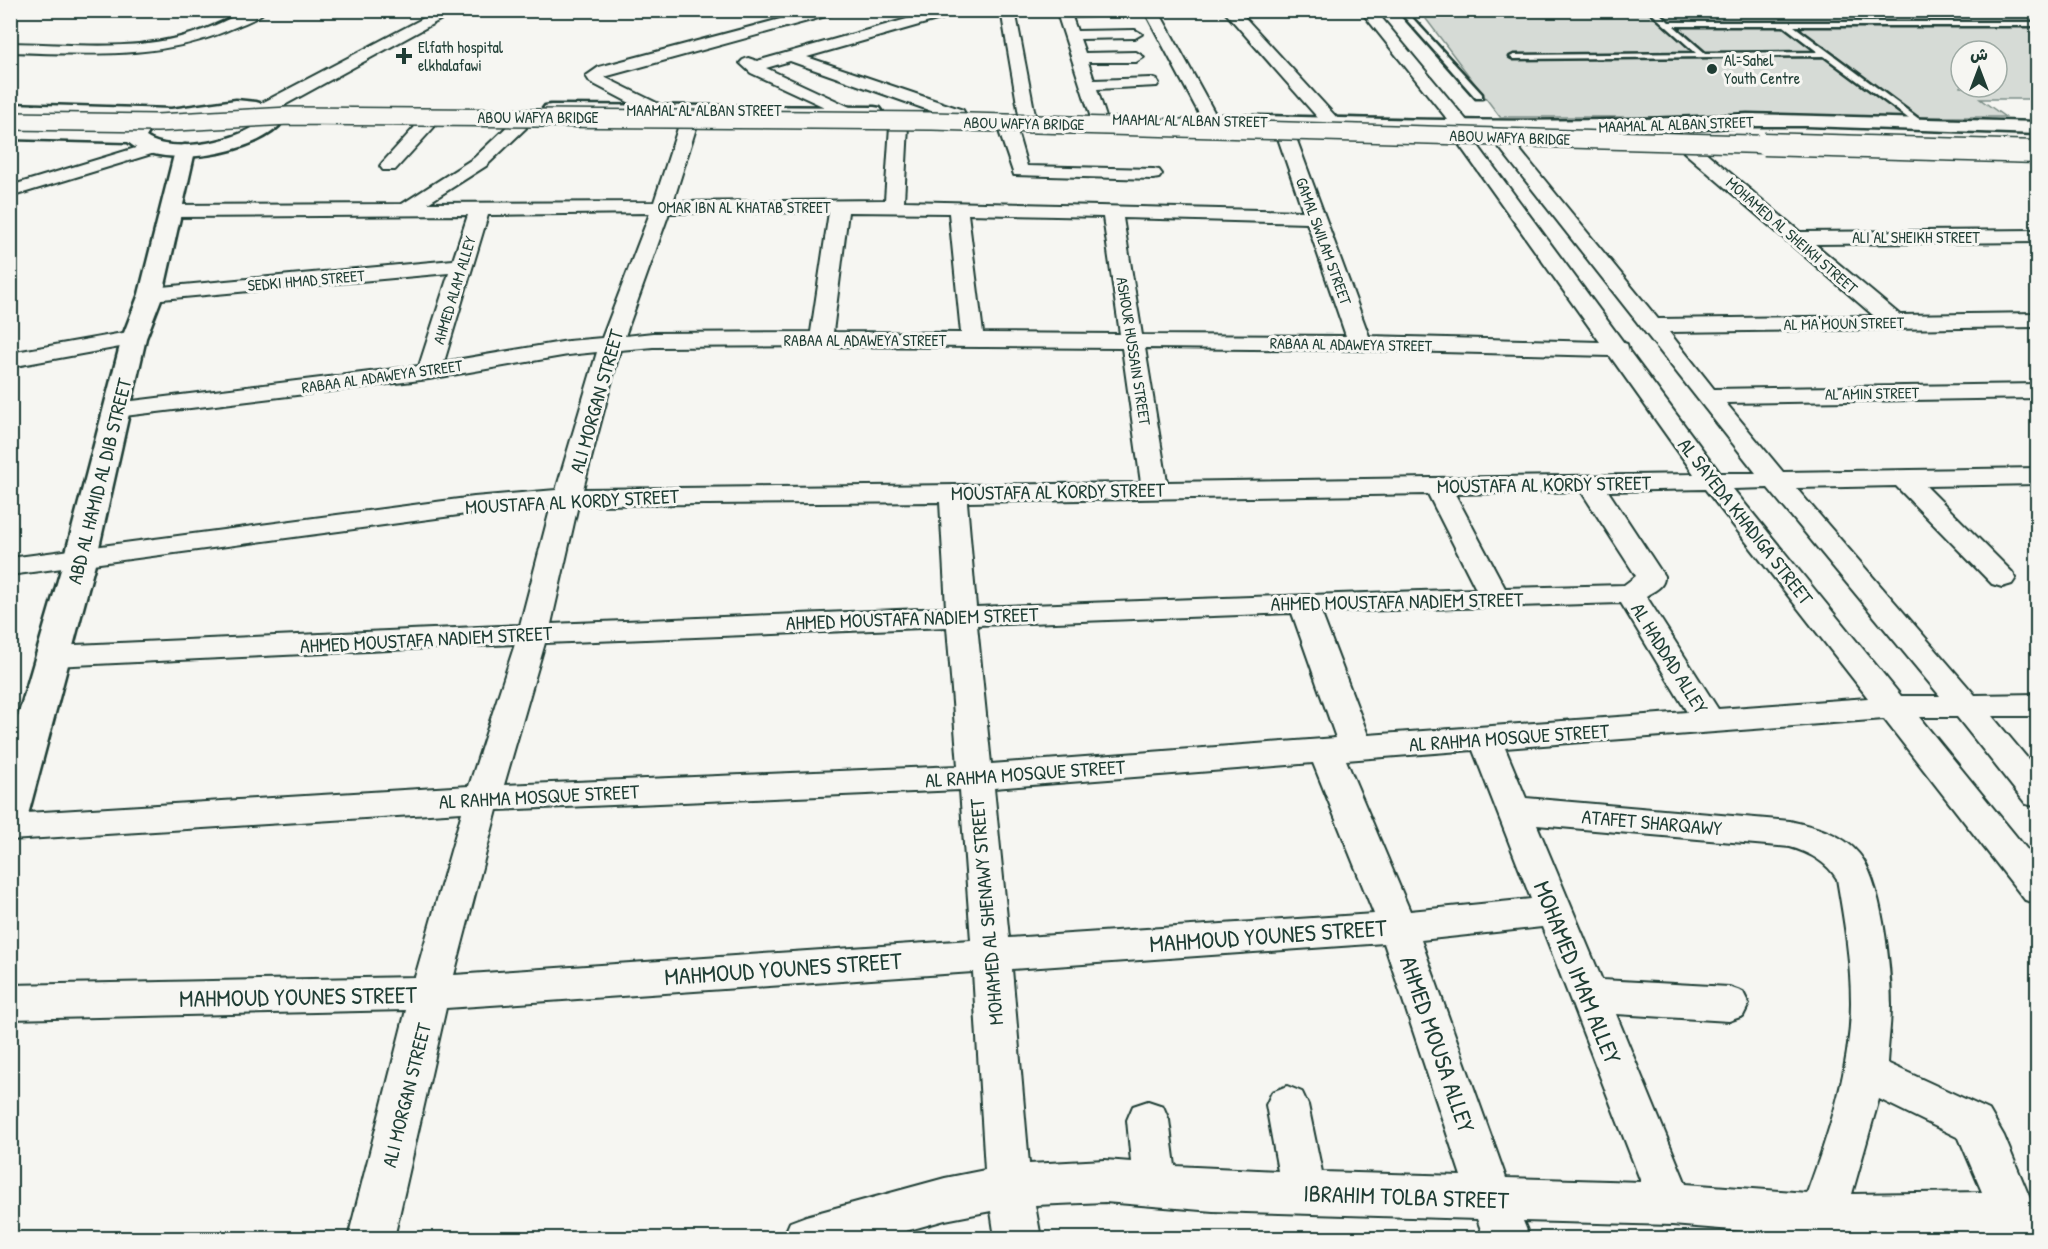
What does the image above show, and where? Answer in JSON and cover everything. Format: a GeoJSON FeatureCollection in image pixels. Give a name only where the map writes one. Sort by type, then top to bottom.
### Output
{"type":"FeatureCollection","features":[{"type":"Feature","properties":{"kind":"main road"},"geometry":{"type":"LineString","coordinates":[[224,105],[270,114],[263,132],[245,140],[210,148],[185,150],[152,148],[141,144],[136,136],[145,125],[174,114],[224,105]]}},
{"type":"Feature","properties":{"kind":"main road"},"geometry":{"type":"LineString","coordinates":[[10,109],[174,114]]}},
{"type":"Feature","properties":{"kind":"main road","name":"MAAMAL AL ALBAN STREET"},"geometry":{"type":"LineString","coordinates":[[270,114],[657,110],[846,112],[1332,123],[1366,132]]}},
{"type":"Feature","properties":{"kind":"main road","name":"MAAMAL AL ALBAN STREET"},"geometry":{"type":"LineString","coordinates":[[270,114],[429,122],[1007,128],[1287,138],[1366,132],[1465,135],[1747,120],[2037,128]]}},
{"type":"Feature","properties":{"kind":"main road","name":"ABOU WAFYA BRIDGE"},"geometry":{"type":"LineString","coordinates":[[10,121],[157,123],[289,116],[884,120],[2036,152]]}},
{"type":"Feature","properties":{"kind":"main road","name":"ABOU WAFYA BRIDGE"},"geometry":{"type":"LineString","coordinates":[[1568,128],[2036,152]]}},
{"type":"Feature","properties":{"kind":"main road"},"geometry":{"type":"LineString","coordinates":[[10,133],[136,136]]}},
{"type":"Feature","properties":{"kind":"main road","name":"MAAMAL AL ALBAN STREET"},"geometry":{"type":"LineString","coordinates":[[1465,135],[1505,143],[1690,148],[2036,152]]}},
{"type":"Feature","properties":{"kind":"main road"},"geometry":{"type":"LineString","coordinates":[[1719,148],[2012,155],[2036,152]]}},
{"type":"Feature","properties":{"kind":"main road","name":"ABD AL HAMID AL DIB STREET"},"geometry":{"type":"LineString","coordinates":[[10,811],[81,556],[134,338],[151,294],[185,150]]}},
{"type":"Feature","properties":{"kind":"street"},"geometry":{"type":"LineString","coordinates":[[10,47],[161,45],[197,37],[260,10]]}},
{"type":"Feature","properties":{"kind":"street"},"geometry":{"type":"LineString","coordinates":[[270,114],[451,10]]}},
{"type":"Feature","properties":{"kind":"street"},"geometry":{"type":"LineString","coordinates":[[704,44],[756,66],[957,10]]}},
{"type":"Feature","properties":{"kind":"street"},"geometry":{"type":"LineString","coordinates":[[1008,10],[1028,115]]}},
{"type":"Feature","properties":{"kind":"street"},"geometry":{"type":"LineString","coordinates":[[1151,10],[1211,121]]}},
{"type":"Feature","properties":{"kind":"street"},"geometry":{"type":"LineString","coordinates":[[1230,10],[1332,123]]}},
{"type":"Feature","properties":{"kind":"street","name":"AL SAYEDA KHADIGA STREET"},"geometry":{"type":"LineString","coordinates":[[1367,10],[1465,135],[1713,482],[2037,890]]}},
{"type":"Feature","properties":{"kind":"street"},"geometry":{"type":"LineString","coordinates":[[657,110],[594,76],[605,70],[825,11]]}},
{"type":"Feature","properties":{"kind":"street"},"geometry":{"type":"LineString","coordinates":[[1098,117],[1064,12],[1124,11]]}},
{"type":"Feature","properties":{"kind":"street"},"geometry":{"type":"LineString","coordinates":[[896,14],[917,21]]}},
{"type":"Feature","properties":{"kind":"street"},"geometry":{"type":"LineString","coordinates":[[1071,35],[1135,34]]}},
{"type":"Feature","properties":{"kind":"street"},"geometry":{"type":"LineString","coordinates":[[793,57],[957,114]]}},
{"type":"Feature","properties":{"kind":"street"},"geometry":{"type":"LineString","coordinates":[[1078,58],[1136,57]]}},
{"type":"Feature","properties":{"kind":"street"},"geometry":{"type":"LineString","coordinates":[[756,66],[757,70],[846,112]]}},
{"type":"Feature","properties":{"kind":"street"},"geometry":{"type":"LineString","coordinates":[[1087,85],[1151,83]]}},
{"type":"Feature","properties":{"kind":"street"},"geometry":{"type":"LineString","coordinates":[[389,166],[429,122]]}},
{"type":"Feature","properties":{"kind":"street"},"geometry":{"type":"LineString","coordinates":[[408,208],[480,162],[520,124]]}},
{"type":"Feature","properties":{"kind":"street","name":"ALI MORGAN STREET"},"geometry":{"type":"LineString","coordinates":[[371,1239],[430,993],[483,798],[533,634],[567,497],[611,343],[662,207],[688,124]]}},
{"type":"Feature","properties":{"kind":"street"},"geometry":{"type":"LineString","coordinates":[[894,206],[899,126]]}},
{"type":"Feature","properties":{"kind":"street"},"geometry":{"type":"LineString","coordinates":[[1007,128],[1020,171],[1154,174]]}},
{"type":"Feature","properties":{"kind":"street","name":"GAMAL SWILAM STREET"},"geometry":{"type":"LineString","coordinates":[[1287,138],[1317,216],[1360,344]]}},
{"type":"Feature","properties":{"kind":"street"},"geometry":{"type":"LineString","coordinates":[[1505,143],[1706,396],[1966,706],[2037,795]]}},
{"type":"Feature","properties":{"kind":"street"},"geometry":{"type":"LineString","coordinates":[[10,192],[152,148]]}},
{"type":"Feature","properties":{"kind":"street","name":"MOHAMED AL SHEIKH STREET"},"geometry":{"type":"LineString","coordinates":[[1690,148],[1894,322]]}},
{"type":"Feature","properties":{"kind":"street","name":"OMAR IBN AL KHATAB STREET"},"geometry":{"type":"LineString","coordinates":[[171,211],[894,206],[1317,216]]}},
{"type":"Feature","properties":{"kind":"street"},"geometry":{"type":"LineString","coordinates":[[821,339],[839,207]]}},
{"type":"Feature","properties":{"kind":"street"},"geometry":{"type":"LineString","coordinates":[[958,207],[973,341]]}},
{"type":"Feature","properties":{"kind":"street","name":"AHMED ALAM ALLEY"},"geometry":{"type":"LineString","coordinates":[[429,372],[480,208]]}},
{"type":"Feature","properties":{"kind":"street","name":"ASHOUR HUSSAIN STREET"},"geometry":{"type":"LineString","coordinates":[[1112,212],[1155,489]]}},
{"type":"Feature","properties":{"kind":"street","name":"ALI AL SHEIKH STREET"},"geometry":{"type":"LineString","coordinates":[[1795,238],[2037,236]]}},
{"type":"Feature","properties":{"kind":"street","name":"SEDKI HMAD STREET"},"geometry":{"type":"LineString","coordinates":[[151,294],[461,266]]}},
{"type":"Feature","properties":{"kind":"street","name":"AL MA'MOUN STREET"},"geometry":{"type":"LineString","coordinates":[[1614,343],[1654,331],[1894,322],[2037,320]]}},
{"type":"Feature","properties":{"kind":"street"},"geometry":{"type":"LineString","coordinates":[[10,360],[134,338]]}},
{"type":"Feature","properties":{"kind":"street","name":"RABAA AL ADAWEYA STREET"},"geometry":{"type":"LineString","coordinates":[[116,410],[429,372],[611,343],[821,339],[1360,344],[1614,343]]}},
{"type":"Feature","properties":{"kind":"street","name":"AL AMIN STREET"},"geometry":{"type":"LineString","coordinates":[[1706,396],[2037,391]]}},
{"type":"Feature","properties":{"kind":"street","name":"MOUSTAFA AL KORDY STREET"},"geometry":{"type":"LineString","coordinates":[[10,567],[474,505],[567,497],[953,494],[2037,476]]}},
{"type":"Feature","properties":{"kind":"street"},"geometry":{"type":"LineString","coordinates":[[1903,478],[2002,578]]}},
{"type":"Feature","properties":{"kind":"street"},"geometry":{"type":"LineString","coordinates":[[1589,483],[1650,576],[1650,581],[1630,594]]}},
{"type":"Feature","properties":{"kind":"street"},"geometry":{"type":"LineString","coordinates":[[1437,485],[1496,599]]}},
{"type":"Feature","properties":{"kind":"street","name":"MOHAMED AL SHENAWY STREET"},"geometry":{"type":"LineString","coordinates":[[953,494],[960,617],[991,954],[1008,1186],[1017,1239]]}},
{"type":"Feature","properties":{"kind":"street","name":"AHMED MOUSTAFA NADIEM STREET"},"geometry":{"type":"LineString","coordinates":[[53,656],[1303,603],[1630,594]]}},
{"type":"Feature","properties":{"kind":"street","name":"AL HADDAD ALLEY"},"geometry":{"type":"LineString","coordinates":[[1630,594],[1710,722]]}},
{"type":"Feature","properties":{"kind":"street","name":"AHMED MOUSA ALLEY"},"geometry":{"type":"LineString","coordinates":[[1303,603],[1341,750],[1398,927],[1499,1219]]}},
{"type":"Feature","properties":{"kind":"street","name":"AL RAHMA MOSQUE STREET"},"geometry":{"type":"LineString","coordinates":[[10,826],[483,798],[975,777],[1893,707],[2037,705]]}},
{"type":"Feature","properties":{"kind":"street","name":"MOHAMED IMAM ALLEY"},"geometry":{"type":"LineString","coordinates":[[1485,739],[1672,1204]]}},
{"type":"Feature","properties":{"kind":"street","name":"ATAFET SHARQAWY"},"geometry":{"type":"LineString","coordinates":[[1513,810],[1790,834],[1811,839],[1830,849],[1846,862],[1855,878],[1866,938],[1871,1003],[1865,1073],[1834,1181],[1826,1227]]}},
{"type":"Feature","properties":{"kind":"street","name":"MAHMOUD YOUNES STREET"},"geometry":{"type":"LineString","coordinates":[[10,1002],[430,993],[1398,927],[1554,911]]}},
{"type":"Feature","properties":{"kind":"street"},"geometry":{"type":"LineString","coordinates":[[1588,996],[1729,1004]]}},
{"type":"Feature","properties":{"kind":"street"},"geometry":{"type":"LineString","coordinates":[[1865,1073],[1974,1124],[1983,1136],[2018,1226]]}},
{"type":"Feature","properties":{"kind":"street"},"geometry":{"type":"LineString","coordinates":[[1287,1105],[1304,1192]]}},
{"type":"Feature","properties":{"kind":"street"},"geometry":{"type":"LineString","coordinates":[[1148,1120],[1155,1184]]}},
{"type":"Feature","properties":{"kind":"street","name":"IBRAHIM TOLBA STREET"},"geometry":{"type":"LineString","coordinates":[[806,1239],[945,1199],[1008,1186],[1105,1181],[1213,1190],[1304,1192],[1499,1219],[1672,1204],[1826,1227],[2018,1226]]}},
{"type":"Feature","properties":{"kind":"lane"},"geometry":{"type":"LineString","coordinates":[[1401,10],[1479,96]]}},
{"type":"Feature","properties":{"kind":"lane"},"geometry":{"type":"LineString","coordinates":[[1651,10],[1704,55]]}},
{"type":"Feature","properties":{"kind":"lane"},"geometry":{"type":"LineString","coordinates":[[1667,24],[2037,24]]}},
{"type":"Feature","properties":{"kind":"lane"},"geometry":{"type":"LineString","coordinates":[[1786,24],[1920,124]]}},
{"type":"Feature","properties":{"kind":"lane"},"geometry":{"type":"LineString","coordinates":[[1514,57],[1825,54]]}},
{"type":"Feature","properties":{"kind":"shaded area","name":"Al-Sahel Youth Centre"},"geometry":{"type":"Polygon","coordinates":[[[1420,11],[2037,11],[2037,99],[2009,99],[2009,39],[1949,39],[1949,99],[1980,99],[2005,117],[1500,117],[1420,11]]]}},
{"type":"Feature","properties":{"kind":"place","name":"Elfath hospital elkhalafawi"},"geometry":{"type":"Point","coordinates":[404,56]}},
{"type":"Feature","properties":{"kind":"place","name":"Al-Sahel Youth Centre"},"geometry":{"type":"Point","coordinates":[1712,69]}}]}
